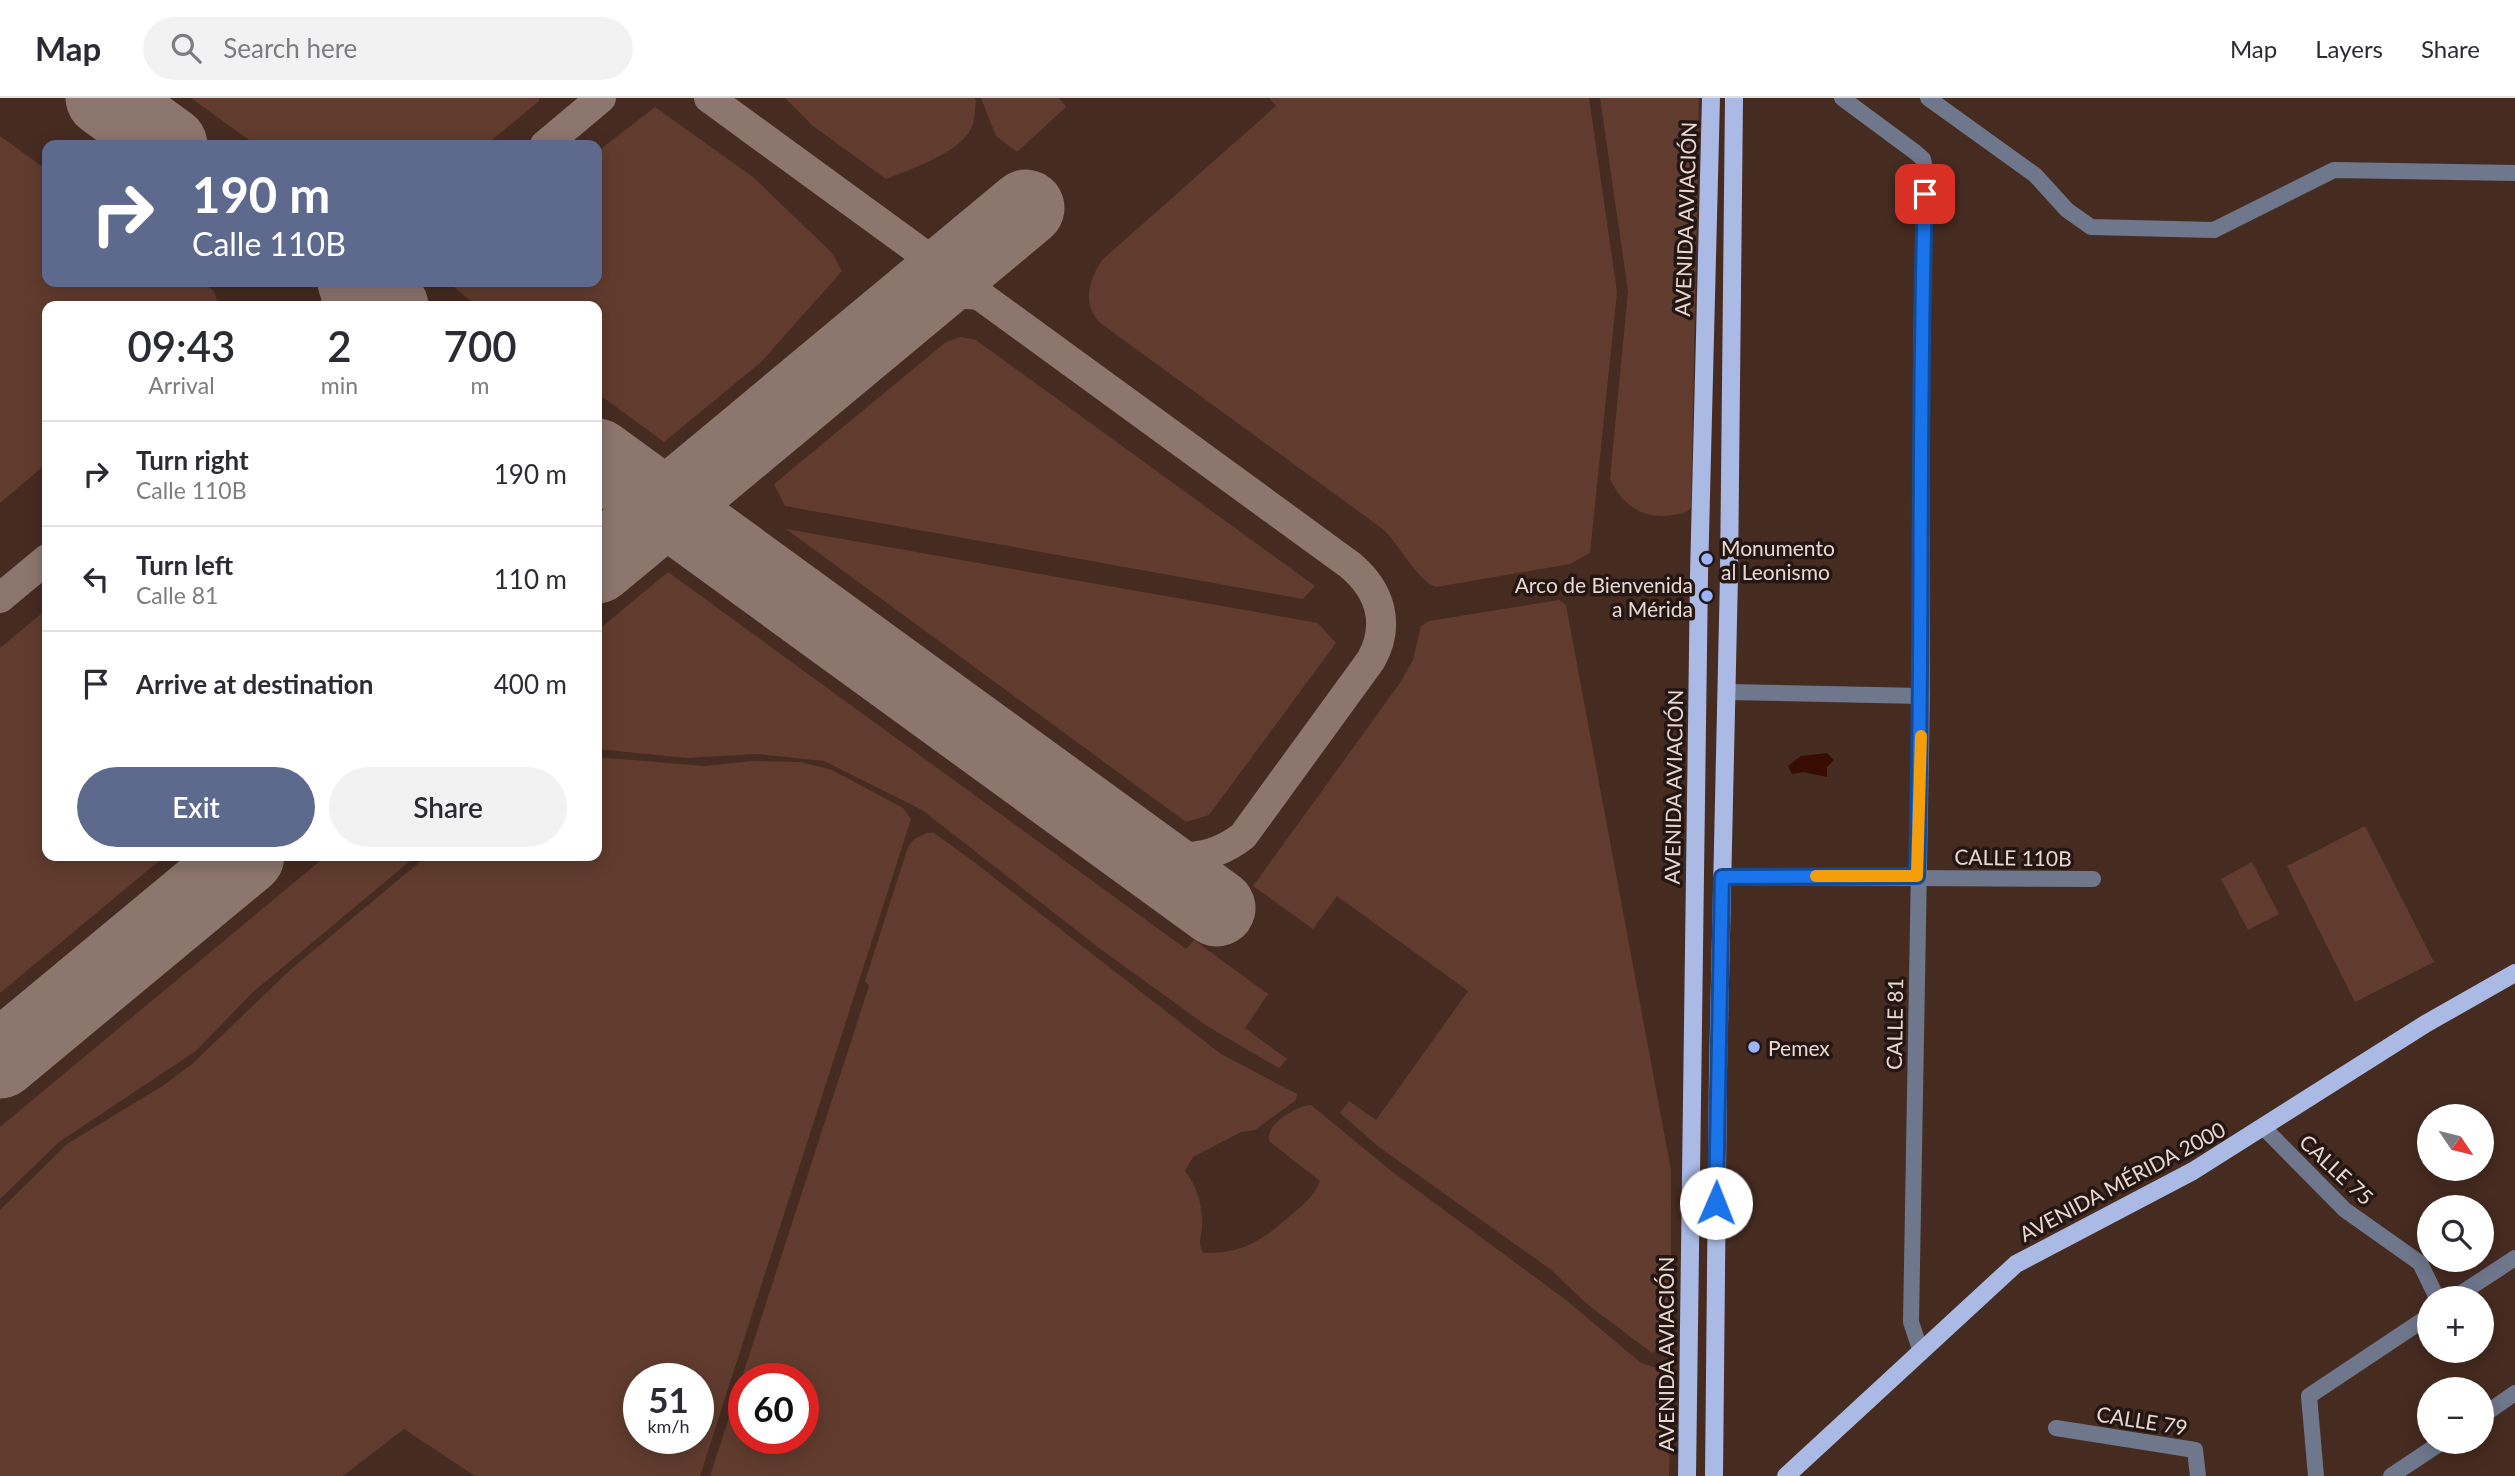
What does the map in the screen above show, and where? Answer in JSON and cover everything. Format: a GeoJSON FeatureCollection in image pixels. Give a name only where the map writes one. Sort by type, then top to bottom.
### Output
{"type":"FeatureCollection","features":[{"type":"Feature","properties":{"kind":"main road","name":"AVENIDA AVIACIÓN"},"geometry":{"type":"LineString","coordinates":[[1687,1476],[1699,575],[1712,98]]}},
{"type":"Feature","properties":{"kind":"main road"},"geometry":{"type":"LineString","coordinates":[[1714,1476],[1734,98]]}},
{"type":"Feature","properties":{"kind":"main road","name":"AVENIDA MÉRIDA 2000"},"geometry":{"type":"LineString","coordinates":[[1786,1476],[2016,1264],[2193,1171],[2427,1023],[2515,973]]}},
{"type":"Feature","properties":{"kind":"street","name":"CALLE 81"},"geometry":{"type":"LineString","coordinates":[[1842,98],[1915,152],[1923,159],[1925,169],[1921,348],[1922,696],[1911,1322],[1921,1352]]}},
{"type":"Feature","properties":{"kind":"street"},"geometry":{"type":"LineString","coordinates":[[1928,98],[2035,175],[2067,210],[2091,227],[2214,230],[2334,170],[2515,173]]}},
{"type":"Feature","properties":{"kind":"street"},"geometry":{"type":"LineString","coordinates":[[1727,692],[1922,696]]}},
{"type":"Feature","properties":{"kind":"street","name":"CALLE 110B"},"geometry":{"type":"LineString","coordinates":[[1722,877],[2093,879]]}},
{"type":"Feature","properties":{"kind":"street","name":"CALLE 75"},"geometry":{"type":"LineString","coordinates":[[2264,1128],[2345,1210],[2420,1263],[2431,1286]]}},
{"type":"Feature","properties":{"kind":"street"},"geometry":{"type":"LineString","coordinates":[[2472,1286],[2515,1258]]}},
{"type":"Feature","properties":{"kind":"street"},"geometry":{"type":"LineString","coordinates":[[2316,1476],[2309,1396],[2417,1323]]}},
{"type":"Feature","properties":{"kind":"street"},"geometry":{"type":"LineString","coordinates":[[2494,1408],[2515,1393]]}},
{"type":"Feature","properties":{"kind":"street","name":"CALLE 79"},"geometry":{"type":"LineString","coordinates":[[2056,1428],[2196,1450],[2198,1476]]}},
{"type":"Feature","properties":{"kind":"street"},"geometry":{"type":"LineString","coordinates":[[2391,1476],[2424,1454]]}},
{"type":"Feature","properties":{"kind":"shaded area"},"geometry":{"type":"Polygon","coordinates":[[[191,98],[539,98],[539,101],[492,140],[249,140],[191,98]]]}},
{"type":"Feature","properties":{"kind":"shaded area"},"geometry":{"type":"Polygon","coordinates":[[[785,98],[975,98],[976,102],[973,124],[959,143],[922,165],[886,179],[813,126],[785,98]]]}},
{"type":"Feature","properties":{"kind":"shaded area"},"geometry":{"type":"Polygon","coordinates":[[[981,98],[1059,98],[1066,107],[1017,152],[996,136],[981,98]]]}},
{"type":"Feature","properties":{"kind":"shaded area"},"geometry":{"type":"Polygon","coordinates":[[[1269,98],[1589,98],[1617,292],[1590,553],[1570,564],[1436,587],[1416,571],[1384,530],[1099,322],[1090,307],[1089,291],[1102,260],[1276,106],[1269,98]]]}},
{"type":"Feature","properties":{"kind":"shaded area"},"geometry":{"type":"Polygon","coordinates":[[[1600,98],[1699,98],[1691,507],[1680,514],[1652,515],[1635,509],[1621,496],[1610,479],[1628,291],[1600,98]]]}},
{"type":"Feature","properties":{"kind":"shaded area"},"geometry":{"type":"Polygon","coordinates":[[[655,107],[753,177],[832,253],[842,271],[761,362],[664,442],[602,397],[602,301],[471,301],[455,288],[602,287],[602,148],[655,107]]]}},
{"type":"Feature","properties":{"kind":"shaded area"},"geometry":{"type":"Polygon","coordinates":[[[0,136],[42,166],[42,287],[208,287],[214,291],[218,301],[42,301],[42,467],[0,503],[0,136]]]}},
{"type":"Feature","properties":{"kind":"shaded area"},"geometry":{"type":"Polygon","coordinates":[[[961,337],[976,340],[1315,586],[1303,599],[785,506],[774,484],[946,342],[961,337]]]}},
{"type":"Feature","properties":{"kind":"shaded area"},"geometry":{"type":"Polygon","coordinates":[[[786,529],[1318,623],[1336,643],[1209,815],[1186,822],[786,529]]]}},
{"type":"Feature","properties":{"kind":"shaded area"},"geometry":{"type":"Polygon","coordinates":[[[668,572],[1186,949],[1194,940],[1268,994],[1245,1028],[1287,1059],[1279,1068],[1207,1026],[1103,951],[922,810],[824,761],[758,754],[686,758],[602,750],[602,627],[668,572]]]}},
{"type":"Feature","properties":{"kind":"shaded area"},"geometry":{"type":"Polygon","coordinates":[[[1559,600],[1566,605],[1671,1170],[1671,1330],[1663,1347],[1652,1353],[1587,1304],[1550,1269],[1379,1147],[1340,1113],[1349,1101],[1376,1120],[1468,991],[1337,896],[1313,929],[1253,886],[1400,683],[1413,660],[1421,626],[1429,621],[1559,600]]]}},
{"type":"Feature","properties":{"kind":"shaded area"},"geometry":{"type":"Polygon","coordinates":[[[42,613],[42,861],[159,861],[0,993],[0,648],[42,613]]]}},
{"type":"Feature","properties":{"kind":"shaded area"},"geometry":{"type":"Polygon","coordinates":[[[1827,753],[1834,760],[1827,767],[1827,777],[1803,772],[1792,774],[1788,766],[1801,756],[1827,753]]]}},
{"type":"Feature","properties":{"kind":"shaded area"},"geometry":{"type":"Polygon","coordinates":[[[602,757],[704,766],[752,761],[801,762],[832,770],[903,808],[911,819],[736,1363],[728,1363],[728,1389],[714,1432],[714,1363],[623,1363],[623,1454],[707,1454],[700,1476],[475,1476],[404,1429],[343,1476],[0,1476],[0,1210],[67,1144],[161,1087],[191,1065],[290,970],[421,861],[602,861],[602,757]]]}},
{"type":"Feature","properties":{"kind":"shaded area"},"geometry":{"type":"Polygon","coordinates":[[[2365,826],[2434,962],[2355,1002],[2287,866],[2365,826]]]}},
{"type":"Feature","properties":{"kind":"shaded area"},"geometry":{"type":"Polygon","coordinates":[[[934,833],[1221,1054],[1297,1094],[1296,1100],[1255,1130],[1241,1132],[1193,1157],[1185,1171],[1193,1183],[1200,1204],[1200,1243],[1203,1253],[1230,1251],[1252,1244],[1312,1195],[1320,1181],[1270,1142],[1269,1136],[1271,1129],[1282,1118],[1311,1105],[1390,1170],[1566,1300],[1641,1363],[1667,1371],[1671,1378],[1669,1476],[710,1476],[728,1421],[728,1454],[819,1454],[819,1363],[747,1363],[869,986],[865,981],[908,847],[914,839],[934,833]]]}},
{"type":"Feature","properties":{"kind":"shaded area"},"geometry":{"type":"Polygon","coordinates":[[[320,861],[410,861],[252,993],[196,1051],[59,1142],[0,1199],[0,1127],[320,861]]]}},
{"type":"Feature","properties":{"kind":"shaded area"},"geometry":{"type":"Polygon","coordinates":[[[2252,862],[2279,914],[2248,930],[2221,879],[2252,862]]]}},
{"type":"Feature","properties":{"kind":"taxiway"},"geometry":{"type":"LineString","coordinates":[[551,140],[601,98]]}},
{"type":"Feature","properties":{"kind":"taxiway"},"geometry":{"type":"LineString","coordinates":[[709,98],[1350,565],[1369,585],[1379,608],[1381,621],[1377,647],[1371,660],[1243,836],[1216,851],[1188,857],[1159,854],[1130,845]]}},
{"type":"Feature","properties":{"kind":"taxiway"},"geometry":{"type":"LineString","coordinates":[[336,301],[337,287]]}},
{"type":"Feature","properties":{"kind":"taxiway"},"geometry":{"type":"LineString","coordinates":[[357,301],[375,287]]}},
{"type":"Feature","properties":{"kind":"taxiway"},"geometry":{"type":"LineString","coordinates":[[400,287],[401,301]]}},
{"type":"Feature","properties":{"kind":"taxiway"},"geometry":{"type":"LineString","coordinates":[[906,308],[945,292],[979,295]]}},
{"type":"Feature","properties":{"kind":"taxiway"},"geometry":{"type":"LineString","coordinates":[[0,598],[42,563]]}},
{"type":"Feature","properties":{"kind":"runway"},"geometry":{"type":"LineString","coordinates":[[104,98],[162,140]]}},
{"type":"Feature","properties":{"kind":"runway"},"geometry":{"type":"LineString","coordinates":[[602,561],[1026,208]]}},
{"type":"Feature","properties":{"kind":"runway"},"geometry":{"type":"LineString","coordinates":[[363,287],[383,301]]}},
{"type":"Feature","properties":{"kind":"runway"},"geometry":{"type":"LineString","coordinates":[[602,461],[1217,908]]}},
{"type":"Feature","properties":{"kind":"runway"},"geometry":{"type":"LineString","coordinates":[[0,1060],[240,861]]}},
{"type":"Feature","properties":{"kind":"slow traffic"},"geometry":{"type":"LineString","coordinates":[[1816,876],[1917,876],[1921,736]]}},
{"type":"Feature","properties":{"kind":"place","name":"Monumento al Leonismo"},"geometry":{"type":"Point","coordinates":[1707,559]}},
{"type":"Feature","properties":{"kind":"place","name":"Arco de Bienvenida a Mérida"},"geometry":{"type":"Point","coordinates":[1707,596]}},
{"type":"Feature","properties":{"kind":"place","name":"Pemex"},"geometry":{"type":"Point","coordinates":[1754,1047]}},
{"type":"Feature","properties":{"kind":"route"},"geometry":{"type":"LineString","coordinates":[[1716,1203],[1722,877],[1917,876],[1922,696],[1921,348],[1925,194]]}}]}
